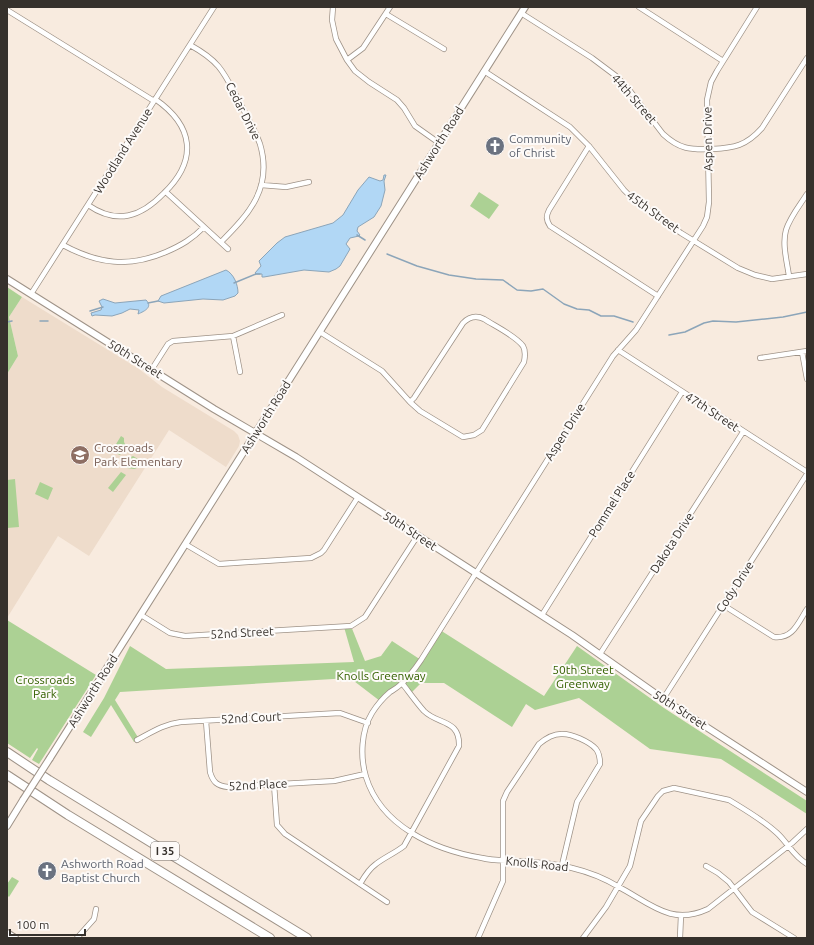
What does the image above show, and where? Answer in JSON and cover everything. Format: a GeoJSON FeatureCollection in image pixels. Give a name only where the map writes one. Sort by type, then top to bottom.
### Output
{"type":"FeatureCollection","features":[{"type":"Feature","properties":{"kind":"highway","name":"I 35"},"geometry":{"type":"LineString","coordinates":[[7,751],[25,764],[307,938]]}},
{"type":"Feature","properties":{"kind":"highway","name":"I 35"},"geometry":{"type":"LineString","coordinates":[[7,775],[68,815],[270,938]]}},
{"type":"Feature","properties":{"kind":"main road","name":"Ashworth Road"},"geometry":{"type":"LineString","coordinates":[[7,826],[523,10]]}},
{"type":"Feature","properties":{"kind":"main road","name":"50th Street"},"geometry":{"type":"LineString","coordinates":[[7,279],[418,535],[542,615],[663,699],[807,792]]}},
{"type":"Feature","properties":{"kind":"main road"},"geometry":{"type":"LineString","coordinates":[[7,933],[15,938]]}},
{"type":"Feature","properties":{"kind":"street","name":"Woodland Avenue"},"geometry":{"type":"LineString","coordinates":[[31,294],[214,7]]}},
{"type":"Feature","properties":{"kind":"street"},"geometry":{"type":"LineString","coordinates":[[333,7],[333,30],[336,39],[359,75],[397,100],[404,108],[415,126],[439,143]]}},
{"type":"Feature","properties":{"kind":"street"},"geometry":{"type":"LineString","coordinates":[[348,60],[363,48],[390,7]]}},
{"type":"Feature","properties":{"kind":"street"},"geometry":{"type":"LineString","coordinates":[[639,7],[723,61]]}},
{"type":"Feature","properties":{"kind":"street","name":"Aspen Drive"},"geometry":{"type":"LineString","coordinates":[[412,832],[396,822],[383,809],[371,792],[365,774],[362,750],[368,723],[372,713],[380,701],[402,683],[421,660],[618,350],[636,330],[703,226],[707,217],[708,202],[707,100],[709,88],[723,61],[757,7]]}},
{"type":"Feature","properties":{"kind":"street"},"geometry":{"type":"LineString","coordinates":[[7,10],[155,100],[173,113],[180,122],[187,143],[185,165],[180,175],[166,192],[141,212],[131,215],[115,216],[104,214],[88,205]]}},
{"type":"Feature","properties":{"kind":"street","name":"44th Street"},"geometry":{"type":"LineString","coordinates":[[523,10],[616,76],[627,87],[663,134],[670,140],[687,149],[708,149]]}},
{"type":"Feature","properties":{"kind":"street"},"geometry":{"type":"LineString","coordinates":[[386,14],[444,49]]}},
{"type":"Feature","properties":{"kind":"street","name":"Cedar Drive"},"geometry":{"type":"LineString","coordinates":[[190,45],[216,62],[224,73],[260,144],[263,160],[261,185],[256,200],[248,213],[221,242]]}},
{"type":"Feature","properties":{"kind":"street"},"geometry":{"type":"LineString","coordinates":[[708,149],[738,146],[755,136],[762,128],[807,58]]}},
{"type":"Feature","properties":{"kind":"street","name":"45th Street"},"geometry":{"type":"LineString","coordinates":[[484,71],[562,121],[579,135],[614,180],[634,200],[694,241],[746,272],[755,275],[772,279],[807,274]]}},
{"type":"Feature","properties":{"kind":"street"},"geometry":{"type":"LineString","coordinates":[[589,146],[549,210],[547,220],[550,226],[658,296]]}},
{"type":"Feature","properties":{"kind":"street"},"geometry":{"type":"LineString","coordinates":[[261,185],[286,187],[309,182]]}},
{"type":"Feature","properties":{"kind":"street"},"geometry":{"type":"LineString","coordinates":[[166,192],[228,249]]}},
{"type":"Feature","properties":{"kind":"street"},"geometry":{"type":"LineString","coordinates":[[789,276],[785,254],[786,230],[789,222],[807,194]]}},
{"type":"Feature","properties":{"kind":"street"},"geometry":{"type":"LineString","coordinates":[[63,245],[83,255],[98,260],[114,262],[136,261],[156,256],[183,244],[204,227]]}},
{"type":"Feature","properties":{"kind":"street"},"geometry":{"type":"LineString","coordinates":[[152,369],[168,344],[173,341],[233,336],[282,315]]}},
{"type":"Feature","properties":{"kind":"street"},"geometry":{"type":"LineString","coordinates":[[320,332],[382,371],[410,402],[463,437],[474,435],[482,430],[524,362],[526,356],[523,346],[514,338],[484,319],[480,317],[470,317],[463,323],[410,402]]}},
{"type":"Feature","properties":{"kind":"street"},"geometry":{"type":"LineString","coordinates":[[233,336],[240,372]]}},
{"type":"Feature","properties":{"kind":"street","name":"47th Street"},"geometry":{"type":"LineString","coordinates":[[618,350],[807,473]]}},
{"type":"Feature","properties":{"kind":"street"},"geometry":{"type":"LineString","coordinates":[[760,358],[804,351],[807,379]]}},
{"type":"Feature","properties":{"kind":"street","name":"Pommel Place"},"geometry":{"type":"LineString","coordinates":[[542,615],[682,392]]}},
{"type":"Feature","properties":{"kind":"street","name":"Dakota Drive"},"geometry":{"type":"LineString","coordinates":[[600,654],[743,432]]}},
{"type":"Feature","properties":{"kind":"street","name":"Cody Drive"},"geometry":{"type":"LineString","coordinates":[[663,699],[807,473]]}},
{"type":"Feature","properties":{"kind":"street"},"geometry":{"type":"LineString","coordinates":[[185,544],[219,564],[306,559],[315,557],[324,550],[358,497]]}},
{"type":"Feature","properties":{"kind":"street","name":"52nd Street"},"geometry":{"type":"LineString","coordinates":[[141,615],[170,632],[185,636],[348,627],[355,625],[365,617],[418,535]]}},
{"type":"Feature","properties":{"kind":"street"},"geometry":{"type":"LineString","coordinates":[[724,605],[774,637],[781,638],[790,634],[807,610]]}},
{"type":"Feature","properties":{"kind":"street"},"geometry":{"type":"LineString","coordinates":[[360,884],[366,873],[376,864],[397,852],[404,846],[459,746],[458,733],[452,726],[423,710],[402,683]]}},
{"type":"Feature","properties":{"kind":"street","name":"52nd Court"},"geometry":{"type":"LineString","coordinates":[[137,740],[162,726],[171,723],[340,713],[368,723]]}},
{"type":"Feature","properties":{"kind":"street","name":"52nd Place"},"geometry":{"type":"LineString","coordinates":[[206,721],[210,772],[215,783],[221,786],[228,787],[334,781],[365,774]]}},
{"type":"Feature","properties":{"kind":"street"},"geometry":{"type":"LineString","coordinates":[[478,938],[503,881],[503,801],[507,792],[536,748],[544,740],[558,734],[573,735],[592,745],[599,753],[600,764],[577,802],[562,865]]}},
{"type":"Feature","properties":{"kind":"street"},"geometry":{"type":"LineString","coordinates":[[274,784],[276,819],[279,828],[285,834],[387,902]]}},
{"type":"Feature","properties":{"kind":"street"},"geometry":{"type":"LineString","coordinates":[[583,938],[606,908],[630,866],[641,821],[663,791],[674,788],[730,800],[778,834],[794,855],[807,864]]}},
{"type":"Feature","properties":{"kind":"street"},"geometry":{"type":"LineString","coordinates":[[680,938],[681,915],[693,914],[708,909],[788,847],[807,829]]}},
{"type":"Feature","properties":{"kind":"street","name":"Knolls Road"},"geometry":{"type":"LineString","coordinates":[[412,832],[427,841],[459,853],[482,859],[562,865],[586,872],[618,886],[661,911],[681,915]]}},
{"type":"Feature","properties":{"kind":"street"},"geometry":{"type":"LineString","coordinates":[[706,866],[718,873],[734,888],[752,912],[794,938]]}},
{"type":"Feature","properties":{"kind":"street"},"geometry":{"type":"LineString","coordinates":[[77,938],[94,919],[96,909]]}},
{"type":"Feature","properties":{"kind":"shaded area","name":"Crossroads Park Elementary"},"geometry":{"type":"Polygon","coordinates":[[[22,297],[139,369],[162,387],[234,431],[238,435],[240,441],[239,446],[226,467],[169,430],[89,556],[58,536],[7,618],[7,374],[18,356],[9,317],[22,297]]]}},
{"type":"Feature","properties":{"kind":"green space"},"geometry":{"type":"Polygon","coordinates":[[[479,192],[499,205],[489,219],[470,206],[479,192]]]}},
{"type":"Feature","properties":{"kind":"green space"},"geometry":{"type":"Polygon","coordinates":[[[7,287],[22,297],[9,317],[18,356],[7,374],[7,287]]]}},
{"type":"Feature","properties":{"kind":"green space"},"geometry":{"type":"Polygon","coordinates":[[[121,436],[124,438],[126,446],[120,455],[113,452],[113,449],[121,436]]]}},
{"type":"Feature","properties":{"kind":"green space"},"geometry":{"type":"Polygon","coordinates":[[[133,456],[138,459],[138,468],[127,468],[127,459],[133,456]]]}},
{"type":"Feature","properties":{"kind":"green space"},"geometry":{"type":"Polygon","coordinates":[[[121,472],[126,475],[113,492],[108,488],[121,472]]]}},
{"type":"Feature","properties":{"kind":"green space"},"geometry":{"type":"Polygon","coordinates":[[[15,479],[19,527],[7,528],[7,480],[15,479]]]}},
{"type":"Feature","properties":{"kind":"green space"},"geometry":{"type":"Polygon","coordinates":[[[40,482],[53,488],[48,500],[35,494],[40,482]]]}},
{"type":"Feature","properties":{"kind":"green space","name":"Crossroads Park"},"geometry":{"type":"Polygon","coordinates":[[[7,620],[96,675],[39,764],[32,760],[38,749],[37,748],[30,758],[7,743],[7,620]]]}},
{"type":"Feature","properties":{"kind":"green space"},"geometry":{"type":"Polygon","coordinates":[[[351,626],[365,661],[381,656],[392,641],[421,660],[440,630],[544,696],[577,646],[664,708],[807,801],[807,814],[721,759],[650,749],[579,698],[535,710],[526,704],[512,727],[444,683],[421,683],[410,694],[402,683],[380,701],[350,678],[120,692],[115,700],[139,739],[134,742],[111,705],[91,737],[83,732],[104,698],[130,646],[166,669],[354,662],[344,627],[351,626]]]}},
{"type":"Feature","properties":{"kind":"green space"},"geometry":{"type":"Polygon","coordinates":[[[12,877],[19,881],[9,897],[7,895],[7,884],[12,877]]]}},
{"type":"Feature","properties":{"kind":"water"},"geometry":{"type":"Polygon","coordinates":[[[384,175],[386,175],[384,181],[385,190],[381,206],[374,217],[358,227],[357,231],[360,235],[350,238],[346,244],[350,249],[340,266],[329,272],[304,270],[264,277],[262,277],[262,274],[255,273],[261,266],[259,261],[277,243],[285,237],[333,223],[343,215],[358,190],[369,177],[380,181],[383,180],[384,175]]]}},
{"type":"Feature","properties":{"kind":"water"},"geometry":{"type":"Polygon","coordinates":[[[226,270],[231,274],[236,283],[238,293],[235,296],[223,300],[203,299],[164,303],[158,301],[161,296],[226,270]]]}},
{"type":"Feature","properties":{"kind":"water"},"geometry":{"type":"Polygon","coordinates":[[[103,299],[115,303],[146,300],[149,305],[145,310],[138,314],[139,310],[130,309],[112,316],[92,316],[91,313],[101,310],[102,307],[99,301],[103,299]]]}},
{"type":"Feature","properties":{"kind":"waterway"},"geometry":{"type":"LineString","coordinates":[[357,235],[365,240]]}},
{"type":"Feature","properties":{"kind":"waterway"},"geometry":{"type":"LineString","coordinates":[[387,254],[417,266],[449,275],[476,279],[503,280],[517,290],[531,291],[543,289],[564,304],[577,309],[589,310],[601,316],[614,316],[633,322]]}},
{"type":"Feature","properties":{"kind":"waterway"},"geometry":{"type":"LineString","coordinates":[[234,283],[256,274],[260,274]]}},
{"type":"Feature","properties":{"kind":"waterway"},"geometry":{"type":"LineString","coordinates":[[148,303],[158,301]]}},
{"type":"Feature","properties":{"kind":"waterway"},"geometry":{"type":"LineString","coordinates":[[90,311],[103,307]]}},
{"type":"Feature","properties":{"kind":"waterway"},"geometry":{"type":"LineString","coordinates":[[669,335],[685,332],[704,323],[713,321],[736,322],[783,317],[807,312]]}},
{"type":"Feature","properties":{"kind":"waterway"},"geometry":{"type":"LineString","coordinates":[[7,322],[12,321]]}},
{"type":"Feature","properties":{"kind":"waterway"},"geometry":{"type":"LineString","coordinates":[[40,321],[48,321]]}},
{"type":"Feature","properties":{"kind":"place","name":"Community of Christ"},"geometry":{"type":"Point","coordinates":[495,146]}},
{"type":"Feature","properties":{"kind":"place","name":"Crossroads Park Elementary"},"geometry":{"type":"Point","coordinates":[80,455]}},
{"type":"Feature","properties":{"kind":"place","name":"Ashworth Road Baptist Church"},"geometry":{"type":"Point","coordinates":[47,871]}},
{"type":"Feature","properties":{"kind":"park label","name":"Knolls Greenway"},"geometry":{"type":"Point","coordinates":[381,676]}},
{"type":"Feature","properties":{"kind":"park label","name":"50th Street Greenway"},"geometry":{"type":"Point","coordinates":[583,677]}}]}
